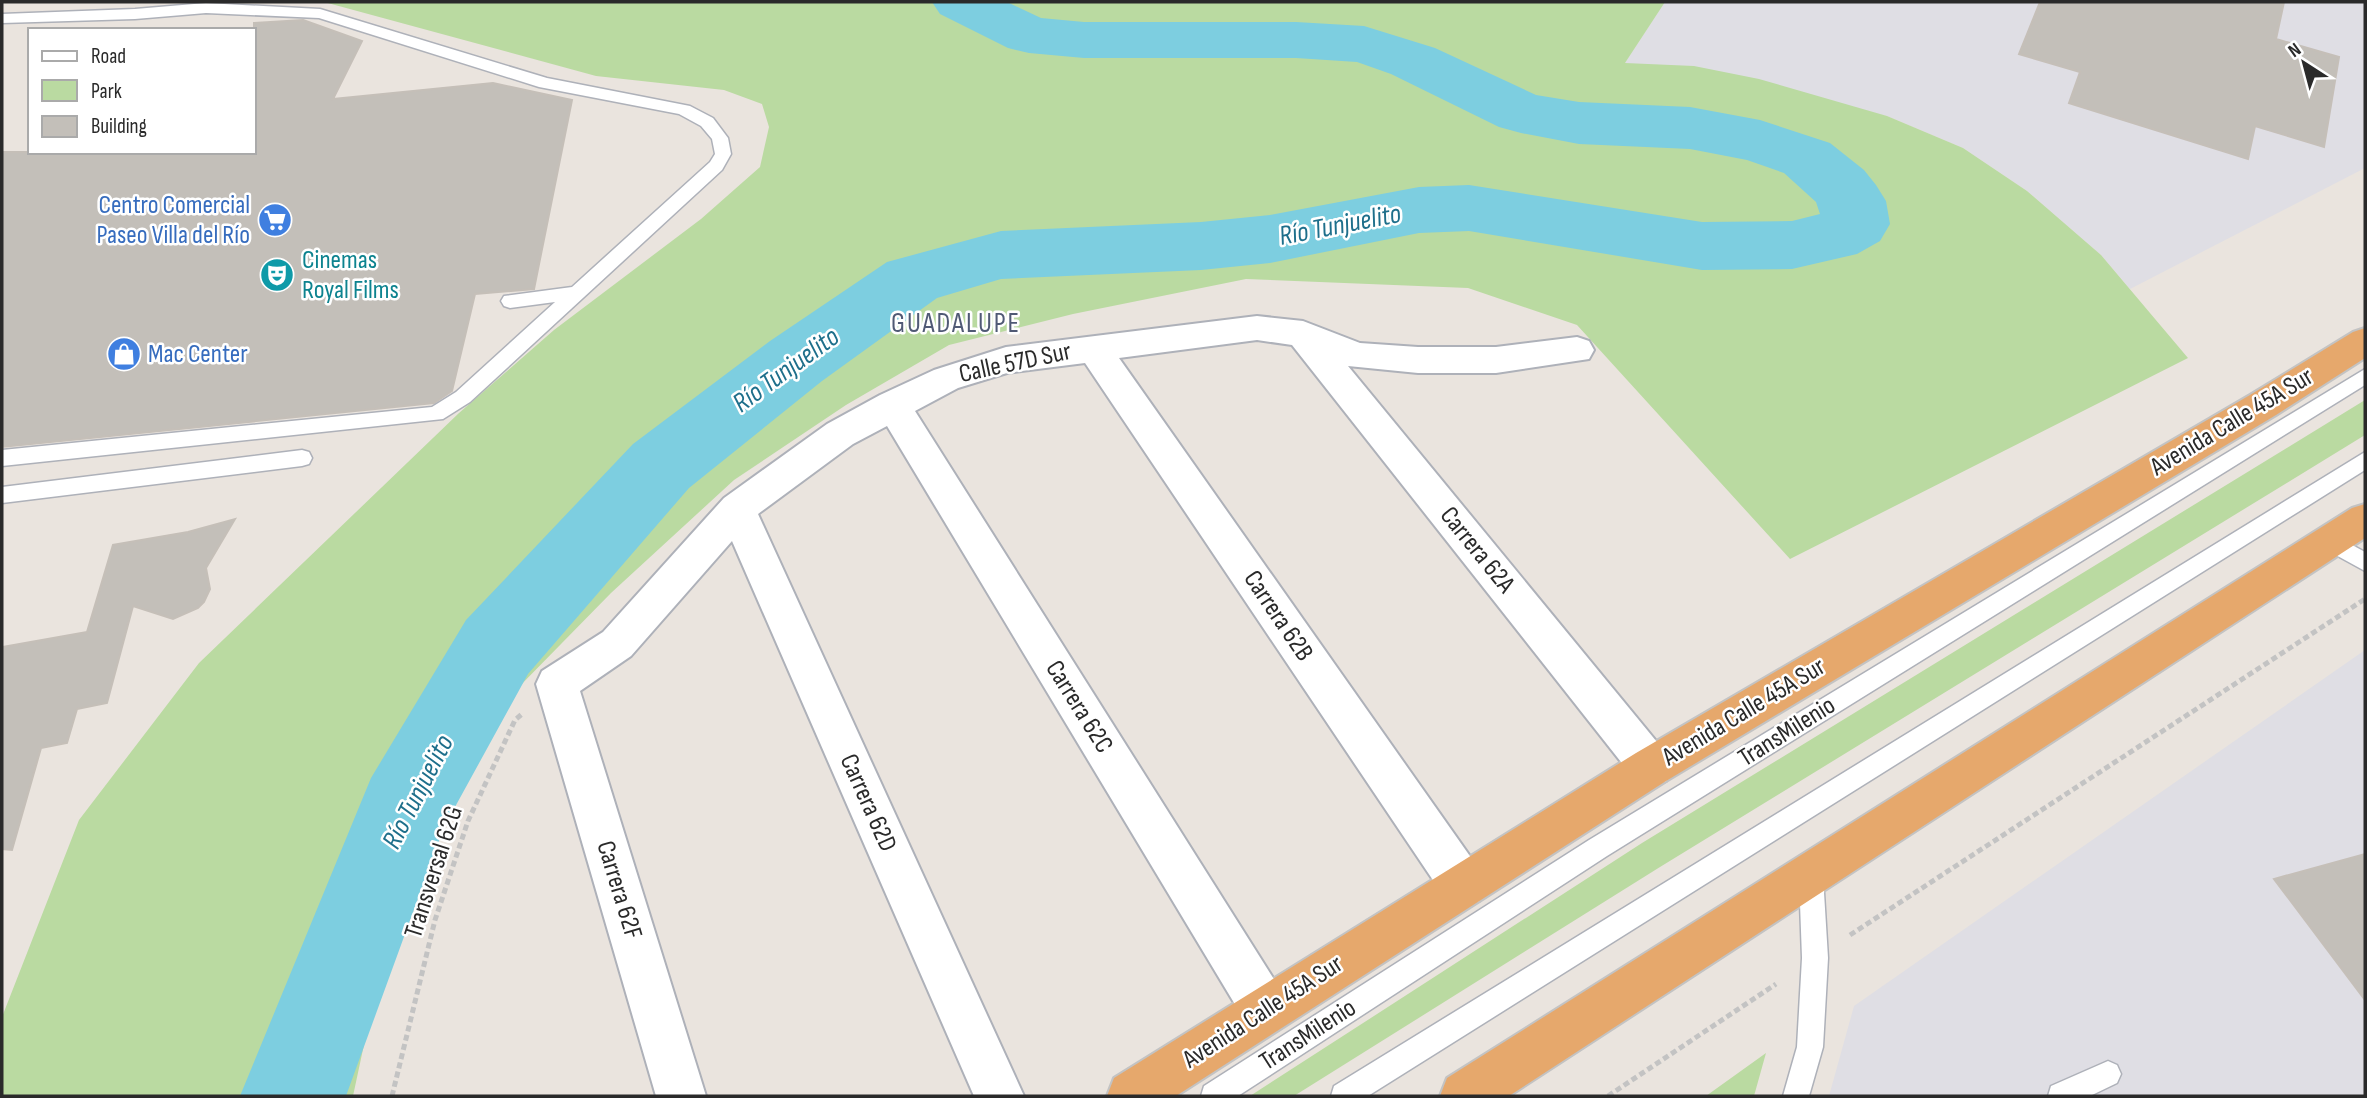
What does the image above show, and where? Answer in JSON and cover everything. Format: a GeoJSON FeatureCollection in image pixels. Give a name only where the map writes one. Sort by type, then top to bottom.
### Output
{"type":"FeatureCollection","features":[{"type":"Feature","properties":{"kind":"highway","name":"Avenida Calle 45A Sur"},"geometry":{"type":"LineString","coordinates":[[1132,1096],[1265,1009],[1651,767],[2251,412],[2365,341]]}},
{"type":"Feature","properties":{"kind":"highway"},"geometry":{"type":"LineString","coordinates":[[1465,1096],[1811,876],[2354,541]]}},
{"type":"Feature","properties":{"kind":"street","name":"Calle 57D Sur"},"geometry":{"type":"LineString","coordinates":[[557,684],[617,644],[737,509],[840,434],[946,379],[1006,360],[1257,328],[1303,334],[1357,356],[1496,360],[1577,350]]}},
{"type":"Feature","properties":{"kind":"street","name":"Carrera 62A"},"geometry":{"type":"LineString","coordinates":[[1303,334],[1651,767]]}},
{"type":"Feature","properties":{"kind":"street","name":"Carrera 62B"},"geometry":{"type":"LineString","coordinates":[[1093,347],[1463,885]]}},
{"type":"Feature","properties":{"kind":"street","name":"Carrera 62C"},"geometry":{"type":"LineString","coordinates":[[893,405],[1265,1009]]}},
{"type":"Feature","properties":{"kind":"street","name":"Carrera 62D"},"geometry":{"type":"LineString","coordinates":[[737,509],[999,1096]]}},
{"type":"Feature","properties":{"kind":"street","name":"Carrera 62F"},"geometry":{"type":"LineString","coordinates":[[557,684],[681,1096]]}},
{"type":"Feature","properties":{"kind":"lane"},"geometry":{"type":"LineString","coordinates":[[2,19],[206,8],[320,14],[545,83],[684,110],[707,122],[720,138],[723,154],[716,166],[463,397],[436,414],[2,458]]}},
{"type":"Feature","properties":{"kind":"lane"},"geometry":{"type":"LineString","coordinates":[[510,300],[575,293]]}},
{"type":"Feature","properties":{"kind":"lane","name":"TransMilenio"},"geometry":{"type":"LineString","coordinates":[[1214,1096],[1598,848],[2365,376]]}},
{"type":"Feature","properties":{"kind":"lane"},"geometry":{"type":"LineString","coordinates":[[2,495],[302,458]]}},
{"type":"Feature","properties":{"kind":"lane"},"geometry":{"type":"LineString","coordinates":[[1344,1096],[2365,460]]}},
{"type":"Feature","properties":{"kind":"lane"},"geometry":{"type":"LineString","coordinates":[[1796,1096],[1810,1046],[1815,958],[1811,876]]}},
{"type":"Feature","properties":{"kind":"lane"},"geometry":{"type":"LineString","coordinates":[[2061,1096],[2108,1074]]}},
{"type":"Feature","properties":{"kind":"path"},"geometry":{"type":"LineString","coordinates":[[1608,1096],[2365,598]]}},
{"type":"Feature","properties":{"kind":"path","name":"Transversal 62G"},"geometry":{"type":"LineString","coordinates":[[393,1096],[435,920],[468,821],[515,720],[557,684]]}},
{"type":"Feature","properties":{"kind":"shaded area"},"geometry":{"type":"Polygon","coordinates":[[[1665,2],[2365,2],[2365,168],[2130,289],[2101,255],[2027,191],[1963,148],[1887,116],[1625,63],[1665,2]]]}},
{"type":"Feature","properties":{"kind":"shaded area"},"geometry":{"type":"Polygon","coordinates":[[[2365,650],[2365,1096],[1829,1096],[1854,1006],[2365,650]]]}},
{"type":"Feature","properties":{"kind":"green space"},"geometry":{"type":"Polygon","coordinates":[[[324,2],[1665,2],[1625,63],[1694,66],[1759,79],[1887,116],[1963,148],[2027,191],[2101,255],[2188,358],[1790,559],[1577,325],[1468,288],[1246,279],[1073,314],[949,345],[846,405],[734,480],[611,593],[511,695],[440,827],[371,1012],[353,1096],[2,1096],[2,1017],[79,820],[199,663],[459,413],[554,330],[701,219],[760,167],[769,127],[762,104],[724,90],[596,76],[324,2]]]}},
{"type":"Feature","properties":{"kind":"green space"},"geometry":{"type":"Polygon","coordinates":[[[2365,400],[2365,435],[1660,867],[1294,1096],[1250,1096],[1642,843],[2365,400]]]}},
{"type":"Feature","properties":{"kind":"green space"},"geometry":{"type":"Polygon","coordinates":[[[1766,1053],[1754,1096],[1706,1096],[1766,1053]]]}},
{"type":"Feature","properties":{"kind":"building"},"geometry":{"type":"Polygon","coordinates":[[[2040,2],[2284,2],[2276,39],[2339,57],[2324,147],[2255,126],[2248,159],[2069,103],[2080,72],[2019,54],[2040,2]]]}},
{"type":"Feature","properties":{"kind":"building","name":"Centro Comercial Paseo Villa del Río"},"geometry":{"type":"Polygon","coordinates":[[[303,20],[362,41],[333,99],[493,83],[572,100],[534,289],[475,294],[452,391],[434,403],[2,447],[2,152],[256,154],[254,23],[303,20]]]}},
{"type":"Feature","properties":{"kind":"building"},"geometry":{"type":"Polygon","coordinates":[[[235,519],[206,568],[210,589],[198,608],[173,619],[133,606],[107,703],[77,709],[67,743],[41,748],[12,850],[2,849],[2,647],[87,632],[113,545],[188,532],[235,519]]]}},
{"type":"Feature","properties":{"kind":"building"},"geometry":{"type":"Polygon","coordinates":[[[2365,854],[2365,1000],[2274,879],[2365,854]]]}},
{"type":"Feature","properties":{"kind":"waterway","name":"Río Tunjuelito"},"geometry":{"type":"LineString","coordinates":[[293,1096],[404,809],[497,647],[661,466],[796,361],[912,280],[1001,255],[1201,246],[1270,239],[1419,210],[1469,208],[1702,246],[1792,245],[1833,237],[1856,224],[1852,201],[1840,186],[1807,158],[1760,141],[1690,128],[1579,123],[1521,113],[1413,61],[1364,44],[1296,40],[1084,40],[1029,35],[961,2]]}},
{"type":"Feature","properties":{"kind":"place","name":"Centro Comercial Paseo Villa del Río"},"geometry":{"type":"Point","coordinates":[275,220]}},
{"type":"Feature","properties":{"kind":"place","name":"Cinemas Royal Films"},"geometry":{"type":"Point","coordinates":[277,275]}},
{"type":"Feature","properties":{"kind":"place","name":"Mac Center"},"geometry":{"type":"Point","coordinates":[124,354]}},
{"type":"Feature","properties":{"kind":"district","name":"GUADALUPE"},"geometry":{"type":"Point","coordinates":[956,323]}}]}
